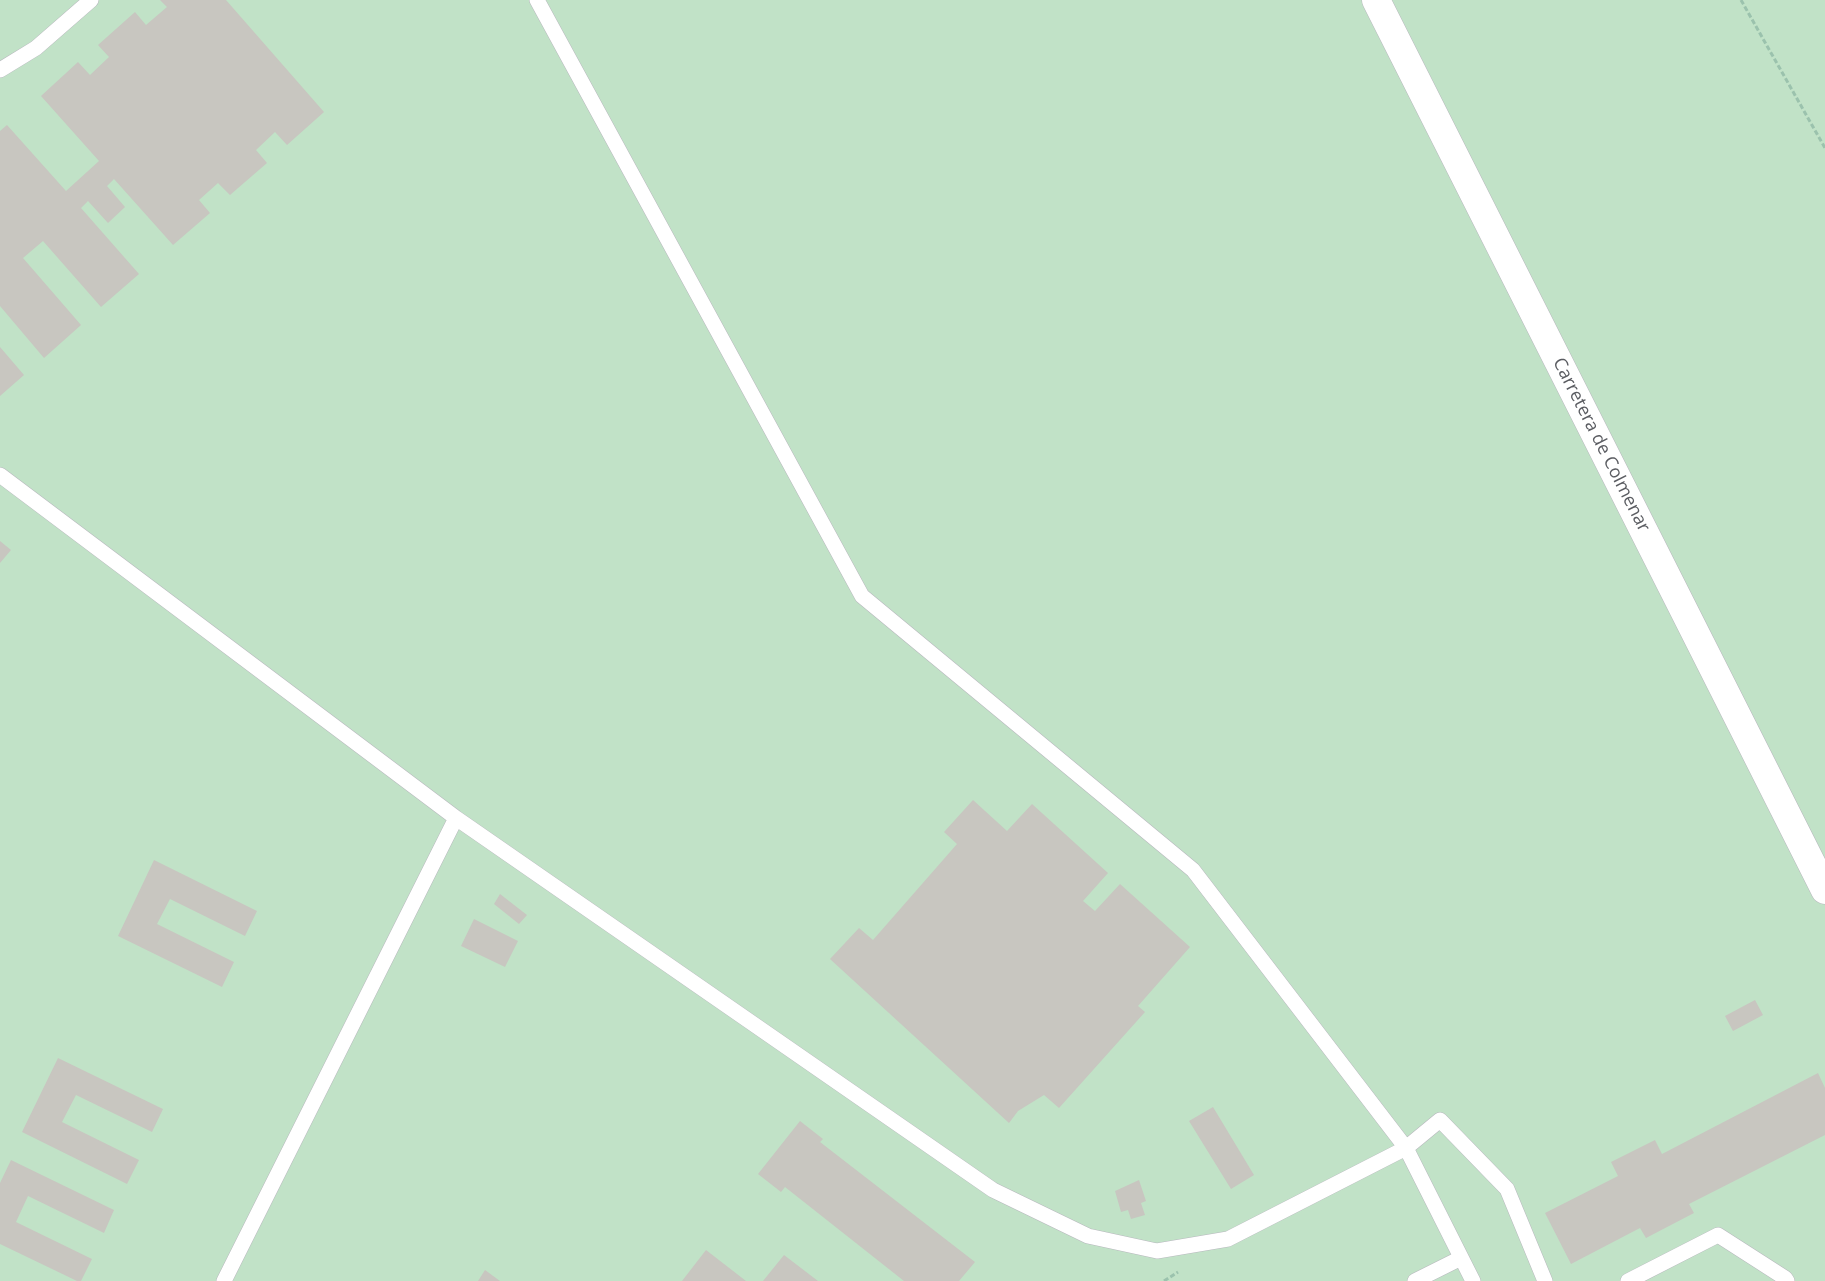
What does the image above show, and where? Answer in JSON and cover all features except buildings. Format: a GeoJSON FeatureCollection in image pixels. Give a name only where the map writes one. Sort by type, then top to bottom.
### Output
{"type":"FeatureCollection","features":[{"type":"Feature","properties":{"kind":"street","name":"Carretera de Colmenar"},"geometry":{"type":"LineString","coordinates":[[1376,0],[1825,890]]}},
{"type":"Feature","properties":{"kind":"lane"},"geometry":{"type":"LineString","coordinates":[[0,70],[36,48],[91,0]]}},
{"type":"Feature","properties":{"kind":"lane"},"geometry":{"type":"LineString","coordinates":[[537,0],[862,596],[1193,870],[1406,1148],[1473,1281]]}},
{"type":"Feature","properties":{"kind":"lane"},"geometry":{"type":"LineString","coordinates":[[0,475],[456,818],[993,1190],[1088,1236],[1156,1251],[1228,1239],[1406,1148],[1440,1120],[1506,1189],[1545,1281]]}},
{"type":"Feature","properties":{"kind":"lane"},"geometry":{"type":"LineString","coordinates":[[224,1281],[456,818]]}},
{"type":"Feature","properties":{"kind":"lane"},"geometry":{"type":"LineString","coordinates":[[1628,1281],[1718,1235],[1787,1281]]}},
{"type":"Feature","properties":{"kind":"lane"},"geometry":{"type":"LineString","coordinates":[[1415,1281],[1461,1258]]}},
{"type":"Feature","properties":{"kind":"path"},"geometry":{"type":"LineString","coordinates":[[1741,0],[1825,148]]}},
{"type":"Feature","properties":{"kind":"green space"},"geometry":{"type":"Polygon","coordinates":[[[0,0],[1825,0],[1825,1281],[0,1281],[0,0]]]}}]}
